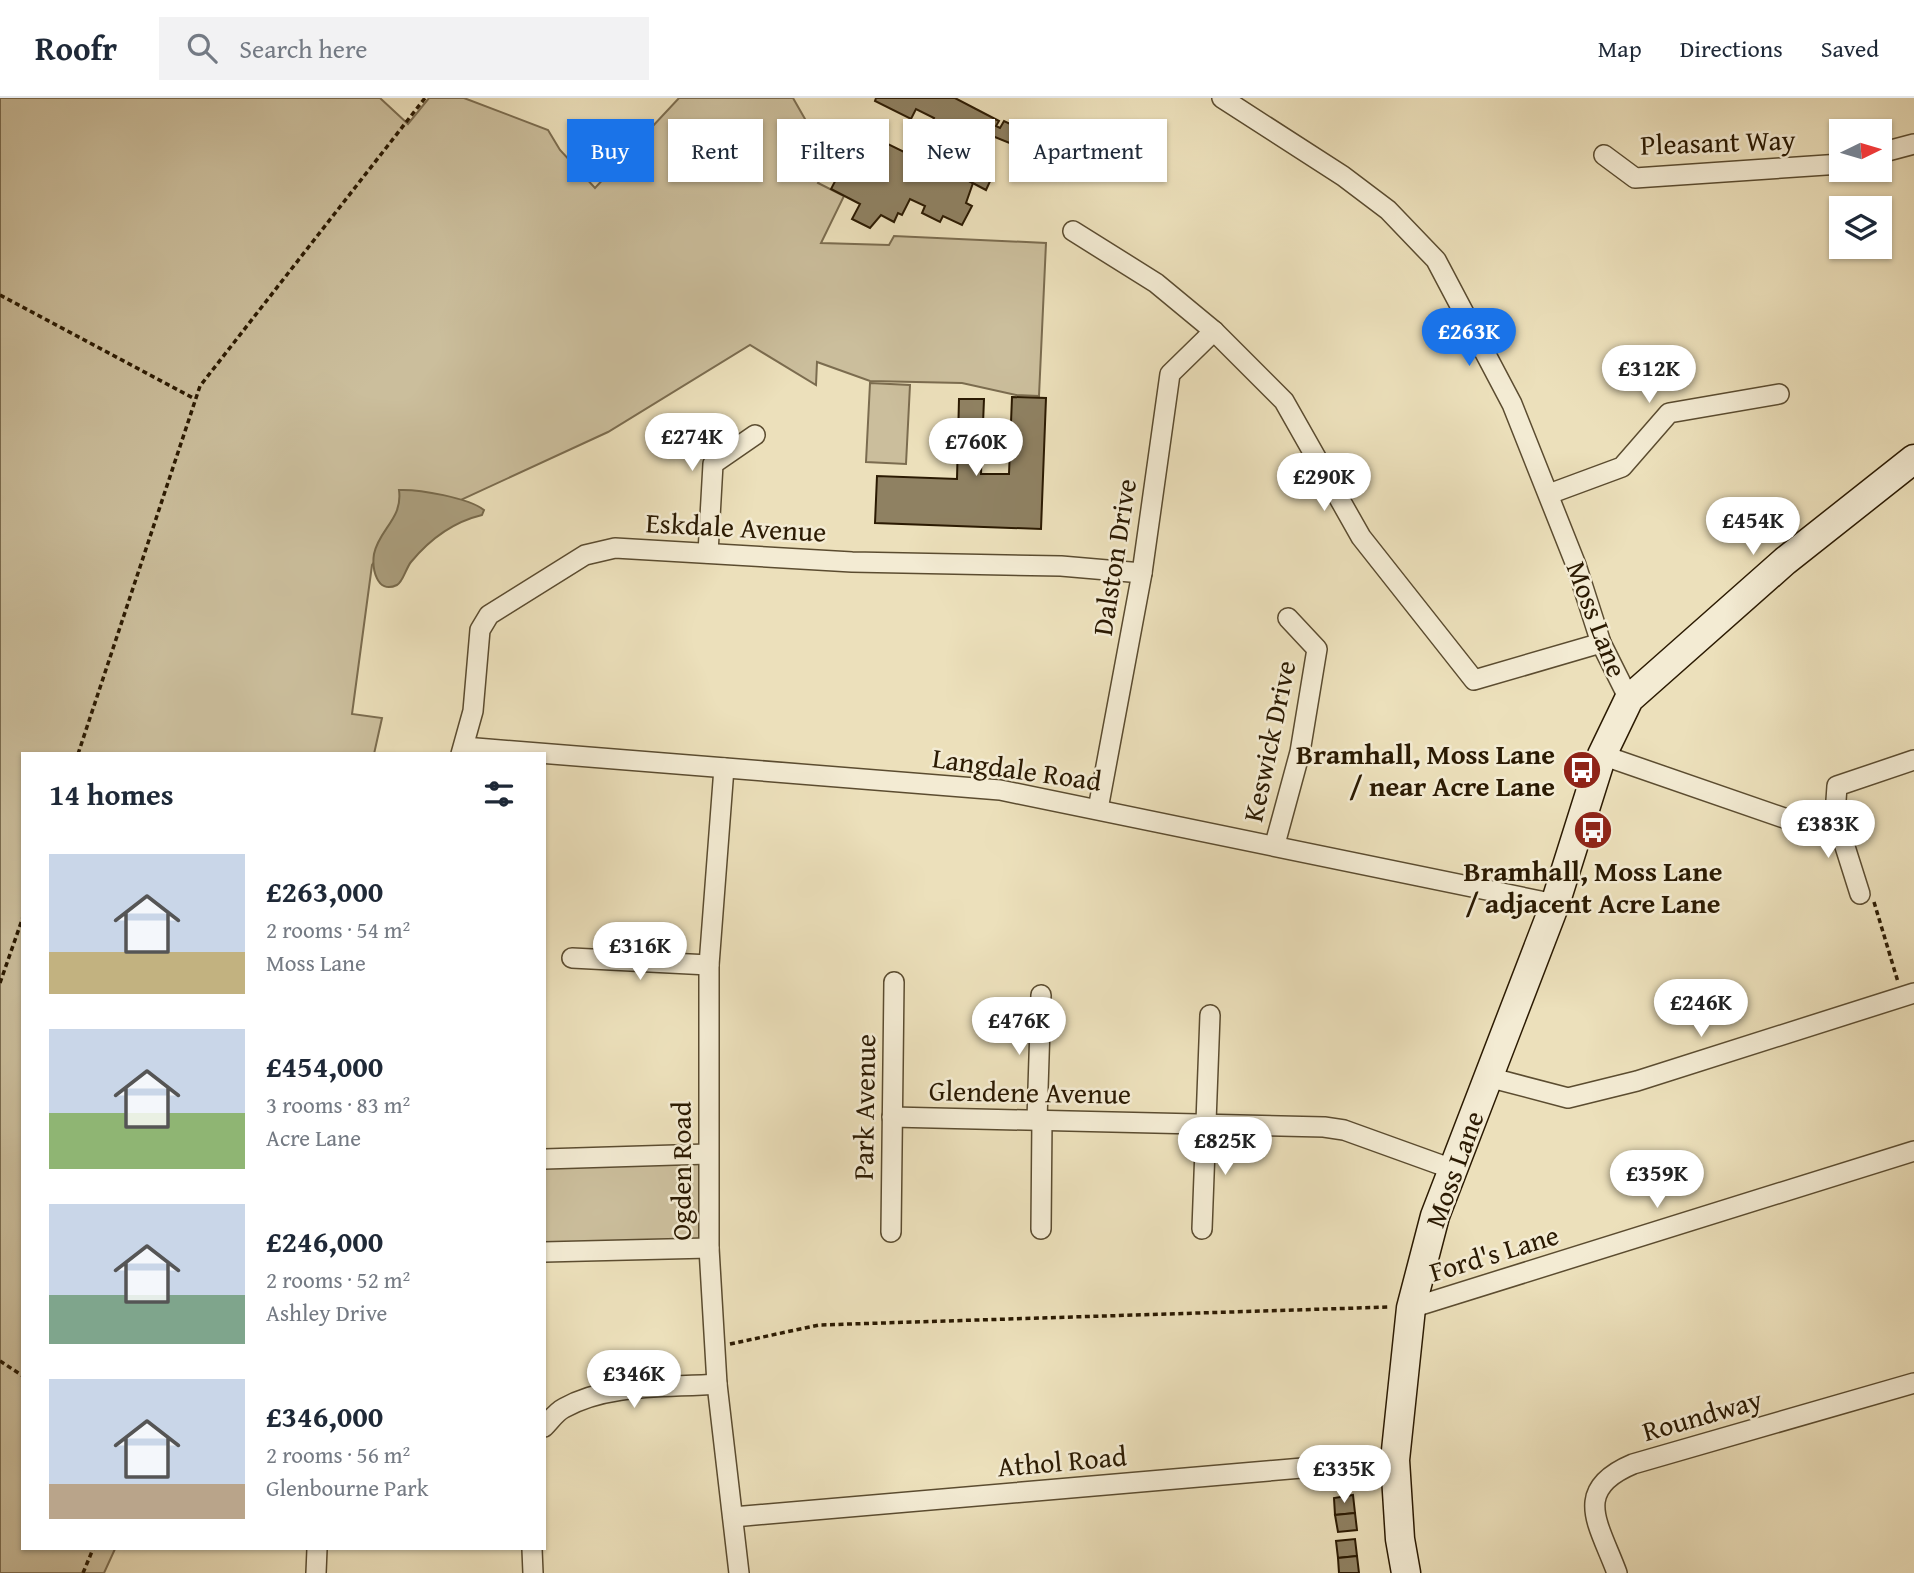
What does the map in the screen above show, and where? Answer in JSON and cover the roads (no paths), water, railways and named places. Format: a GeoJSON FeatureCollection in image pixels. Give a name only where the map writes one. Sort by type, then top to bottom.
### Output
{"type":"FeatureCollection","features":[{"type":"Feature","properties":{"kind":"main road"},"geometry":{"type":"LineString","coordinates":[[1629,699],[1784,561],[1914,459]]}},
{"type":"Feature","properties":{"kind":"main road","name":"Moss Lane"},"geometry":{"type":"LineString","coordinates":[[1406,1573],[1400,1539],[1395,1460],[1411,1307],[1435,1216],[1455,1170],[1555,904],[1602,755],[1629,699]]}},
{"type":"Feature","properties":{"kind":"street","name":"Moss Lane"},"geometry":{"type":"LineString","coordinates":[[1222,98],[1354,184],[1388,210],[1436,260],[1513,404],[1549,494],[1601,643],[1629,699]]}},
{"type":"Feature","properties":{"kind":"street"},"geometry":{"type":"LineString","coordinates":[[1892,150],[1914,144]]}},
{"type":"Feature","properties":{"kind":"street","name":"Pleasant Way"},"geometry":{"type":"LineString","coordinates":[[1604,155],[1635,178],[1829,165]]}},
{"type":"Feature","properties":{"kind":"street"},"geometry":{"type":"LineString","coordinates":[[1073,231],[1156,283],[1214,331],[1284,401],[1361,537],[1474,680],[1601,643]]}},
{"type":"Feature","properties":{"kind":"street","name":"Dalston Drive"},"geometry":{"type":"LineString","coordinates":[[1098,809],[1142,573],[1170,374],[1214,331]]}},
{"type":"Feature","properties":{"kind":"street"},"geometry":{"type":"LineString","coordinates":[[1549,494],[1622,467],[1669,412],[1779,394]]}},
{"type":"Feature","properties":{"kind":"street"},"geometry":{"type":"LineString","coordinates":[[709,553],[713,464],[755,435]]}},
{"type":"Feature","properties":{"kind":"street","name":"Eskdale Avenue"},"geometry":{"type":"LineString","coordinates":[[462,750],[473,711],[480,630],[489,615],[585,555],[598,550],[709,553],[852,562],[1060,566],[1142,573]]}},
{"type":"Feature","properties":{"kind":"street","name":"Keswick Drive"},"geometry":{"type":"LineString","coordinates":[[1275,844],[1300,752],[1317,649],[1288,618]]}},
{"type":"Feature","properties":{"kind":"street","name":"Langdale Road"},"geometry":{"type":"LineString","coordinates":[[462,750],[491,752]]}},
{"type":"Feature","properties":{"kind":"street"},"geometry":{"type":"LineString","coordinates":[[1602,755],[1813,828],[1835,815]]}},
{"type":"Feature","properties":{"kind":"street","name":"Langdale Road"},"geometry":{"type":"LineString","coordinates":[[546,756],[1000,790],[1275,844],[1555,904]]}},
{"type":"Feature","properties":{"kind":"street"},"geometry":{"type":"LineString","coordinates":[[1860,894],[1835,815],[1836,786],[1914,760]]}},
{"type":"Feature","properties":{"kind":"street","name":"Ogden Road"},"geometry":{"type":"LineString","coordinates":[[724,768],[709,965],[709,1248],[716,1384],[739,1573]]}},
{"type":"Feature","properties":{"kind":"street"},"geometry":{"type":"LineString","coordinates":[[572,958],[709,965]]}},
{"type":"Feature","properties":{"kind":"street","name":"Park Avenue"},"geometry":{"type":"LineString","coordinates":[[891,1232],[894,982]]}},
{"type":"Feature","properties":{"kind":"street"},"geometry":{"type":"LineString","coordinates":[[1041,995],[1041,1229]]}},
{"type":"Feature","properties":{"kind":"street"},"geometry":{"type":"LineString","coordinates":[[1488,1077],[1568,1098],[1637,1081],[1908,995]]}},
{"type":"Feature","properties":{"kind":"street"},"geometry":{"type":"LineString","coordinates":[[1202,1229],[1210,1014]]}},
{"type":"Feature","properties":{"kind":"street","name":"Glendene Avenue"},"geometry":{"type":"LineString","coordinates":[[891,1117],[1040,1119],[1343,1130],[1455,1170]]}},
{"type":"Feature","properties":{"kind":"street","name":"Ford's Lane"},"geometry":{"type":"LineString","coordinates":[[1411,1307],[1914,1151]]}},
{"type":"Feature","properties":{"kind":"street"},"geometry":{"type":"LineString","coordinates":[[546,1159],[708,1154]]}},
{"type":"Feature","properties":{"kind":"street"},"geometry":{"type":"LineString","coordinates":[[546,1251],[709,1248]]}},
{"type":"Feature","properties":{"kind":"street","name":"Roundway"},"geometry":{"type":"LineString","coordinates":[[1617,1573],[1594,1511],[1600,1484],[1612,1472],[1914,1383]]}},
{"type":"Feature","properties":{"kind":"street"},"geometry":{"type":"LineString","coordinates":[[546,1425],[561,1409],[589,1397],[611,1392],[716,1384]]}},
{"type":"Feature","properties":{"kind":"street","name":"Athol Road"},"geometry":{"type":"LineString","coordinates":[[733,1517],[1395,1460]]}},
{"type":"Feature","properties":{"kind":"street"},"geometry":{"type":"LineString","coordinates":[[316,1573],[317,1550]]}},
{"type":"Feature","properties":{"kind":"street"},"geometry":{"type":"LineString","coordinates":[[532,1550],[533,1573]]}},
{"type":"Feature","properties":{"kind":"place","name":"Bramhall, Moss Lane / near Acre Lane"},"geometry":{"type":"Point","coordinates":[1582,770]}},
{"type":"Feature","properties":{"kind":"place","name":"Bramhall, Moss Lane / adjacent Acre Lane"},"geometry":{"type":"Point","coordinates":[1593,830]}}]}
